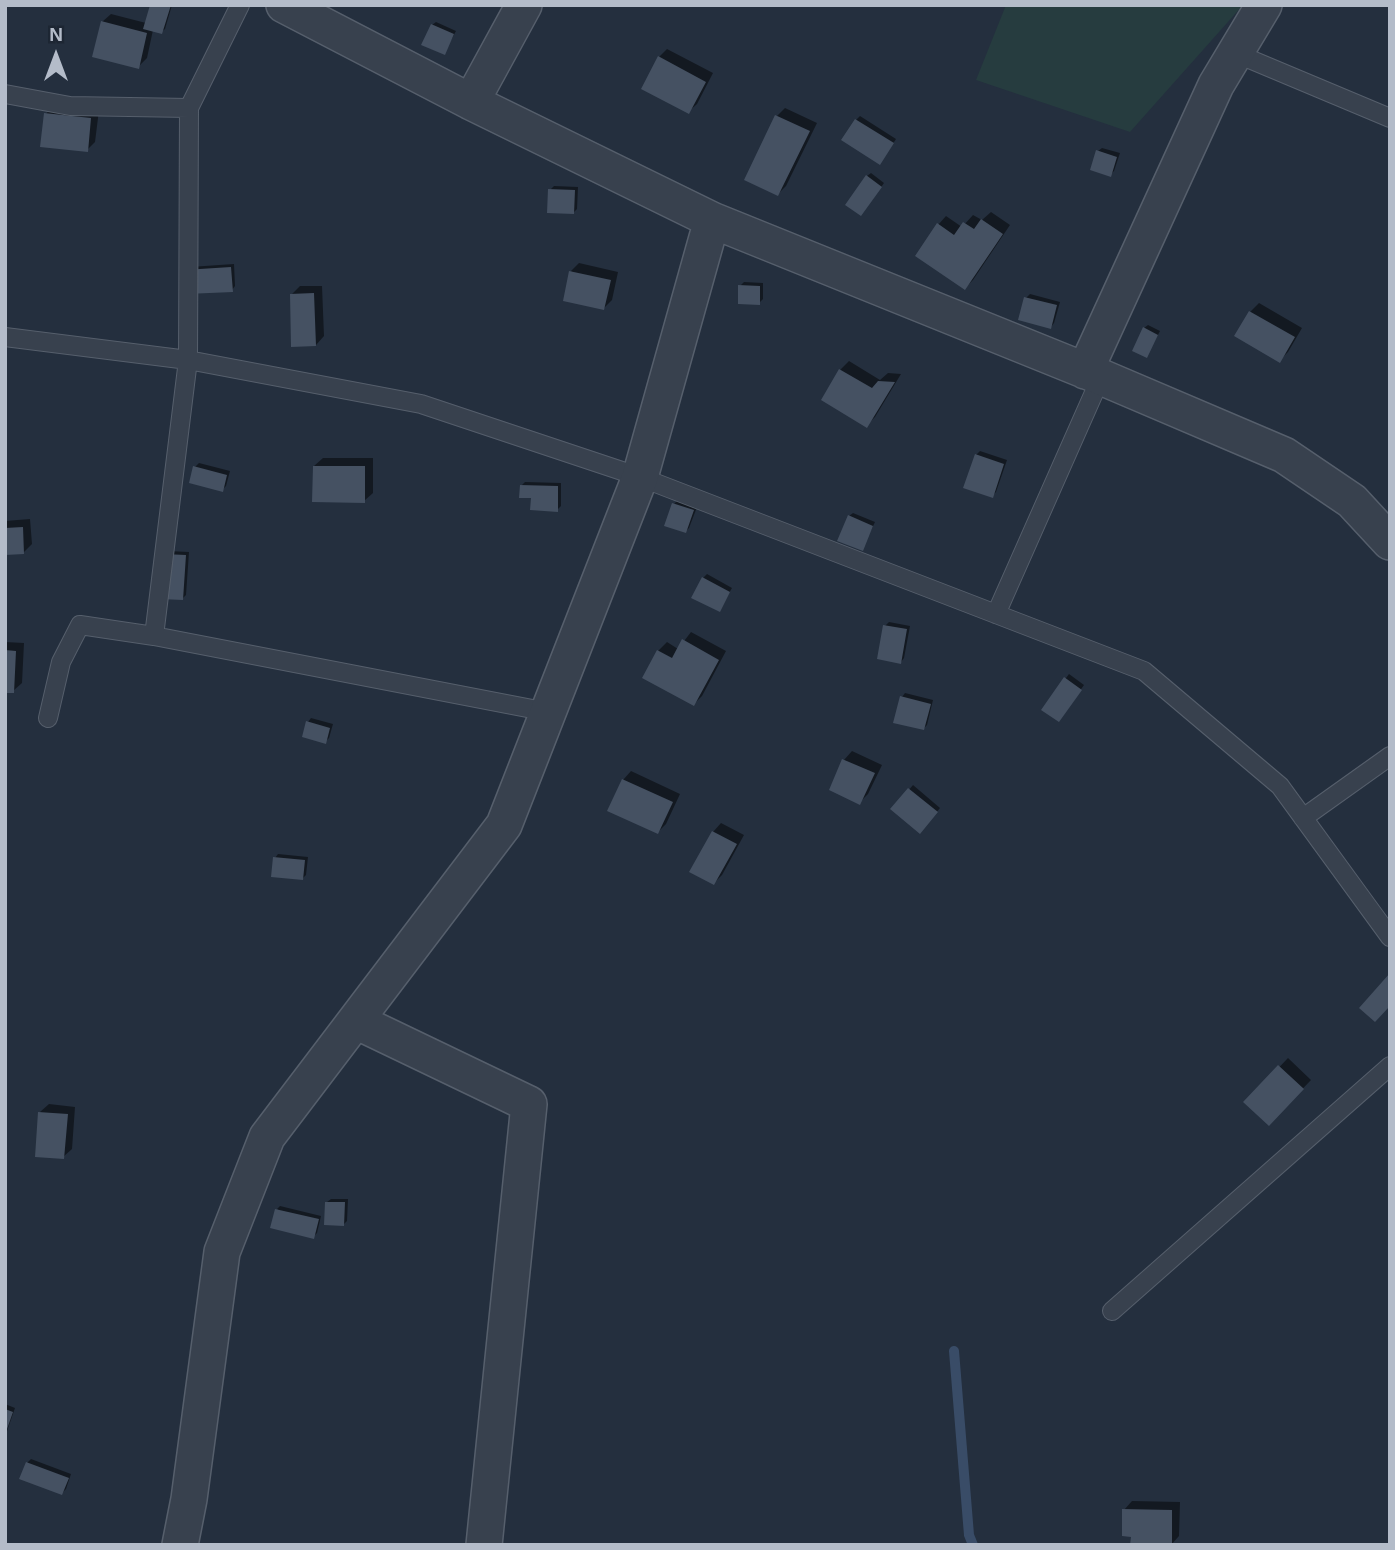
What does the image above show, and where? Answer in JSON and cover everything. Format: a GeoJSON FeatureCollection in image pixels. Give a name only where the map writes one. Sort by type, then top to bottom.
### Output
{"type":"FeatureCollection","features":[{"type":"Feature","properties":{"kind":"street"},"geometry":{"type":"LineString","coordinates":[[284,5],[471,102],[712,220],[1093,374],[1284,455],[1352,501],[1390,542]]}},
{"type":"Feature","properties":{"kind":"street"},"geometry":{"type":"LineString","coordinates":[[471,102],[524,5]]}},
{"type":"Feature","properties":{"kind":"street"},"geometry":{"type":"LineString","coordinates":[[1093,374],[1216,85],[1264,5]]}},
{"type":"Feature","properties":{"kind":"street"},"geometry":{"type":"LineString","coordinates":[[180,1545],[190,1499],[222,1252],[267,1137],[504,825],[640,477],[712,220]]}},
{"type":"Feature","properties":{"kind":"street"},"geometry":{"type":"LineString","coordinates":[[356,1021],[529,1104],[484,1545]]}},
{"type":"Feature","properties":{"kind":"lane"},"geometry":{"type":"LineString","coordinates":[[154,636],[188,360],[189,108],[240,5]]}},
{"type":"Feature","properties":{"kind":"lane"},"geometry":{"type":"LineString","coordinates":[[1235,53],[1390,118]]}},
{"type":"Feature","properties":{"kind":"lane"},"geometry":{"type":"LineString","coordinates":[[5,94],[70,107],[189,108]]}},
{"type":"Feature","properties":{"kind":"lane"},"geometry":{"type":"LineString","coordinates":[[5,337],[188,360],[421,404],[640,477],[1144,671],[1280,786],[1390,937]]}},
{"type":"Feature","properties":{"kind":"lane"},"geometry":{"type":"LineString","coordinates":[[996,614],[1093,374]]}},
{"type":"Feature","properties":{"kind":"lane"},"geometry":{"type":"LineString","coordinates":[[48,718],[61,662],[80,625],[154,636],[548,712]]}},
{"type":"Feature","properties":{"kind":"lane"},"geometry":{"type":"LineString","coordinates":[[1303,818],[1390,756]]}},
{"type":"Feature","properties":{"kind":"lane"},"geometry":{"type":"LineString","coordinates":[[1112,1311],[1390,1066]]}},
{"type":"Feature","properties":{"kind":"green space"},"geometry":{"type":"Polygon","coordinates":[[[1006,5],[1243,5],[1130,132],[976,80],[1006,5]]]}},
{"type":"Feature","properties":{"kind":"building"},"geometry":{"type":"Polygon","coordinates":[[[150,5],[171,5],[162,34],[143,29],[150,5]]]}},
{"type":"Feature","properties":{"kind":"building"},"geometry":{"type":"Polygon","coordinates":[[[101,21],[147,33],[139,69],[92,57],[101,21]]]}},
{"type":"Feature","properties":{"kind":"building"},"geometry":{"type":"Polygon","coordinates":[[[431,24],[454,34],[445,55],[421,45],[431,24]]]}},
{"type":"Feature","properties":{"kind":"building"},"geometry":{"type":"Polygon","coordinates":[[[658,56],[706,82],[689,114],[641,89],[658,56]]]}},
{"type":"Feature","properties":{"kind":"building"},"geometry":{"type":"Polygon","coordinates":[[[44,113],[91,118],[88,152],[40,147],[44,113]]]}},
{"type":"Feature","properties":{"kind":"building"},"geometry":{"type":"Polygon","coordinates":[[[775,115],[810,131],[778,196],[744,180],[775,115]]]}},
{"type":"Feature","properties":{"kind":"building"},"geometry":{"type":"Polygon","coordinates":[[[855,119],[894,143],[880,165],[841,140],[855,119]]]}},
{"type":"Feature","properties":{"kind":"building"},"geometry":{"type":"Polygon","coordinates":[[[1096,150],[1117,157],[1111,177],[1090,170],[1096,150]]]}},
{"type":"Feature","properties":{"kind":"building"},"geometry":{"type":"Polygon","coordinates":[[[866,175],[882,187],[861,216],[845,205],[866,175]]]}},
{"type":"Feature","properties":{"kind":"building"},"geometry":{"type":"Polygon","coordinates":[[[548,189],[575,190],[574,214],[547,213],[548,189]]]}},
{"type":"Feature","properties":{"kind":"building"},"geometry":{"type":"Polygon","coordinates":[[[981,219],[1003,234],[965,290],[915,256],[937,223],[954,235],[963,222],[974,229],[981,219]]]}},
{"type":"Feature","properties":{"kind":"building"},"geometry":{"type":"Polygon","coordinates":[[[231,267],[233,292],[186,294],[184,270],[231,267]]]}},
{"type":"Feature","properties":{"kind":"building"},"geometry":{"type":"Polygon","coordinates":[[[569,271],[611,280],[604,310],[563,301],[569,271]]]}},
{"type":"Feature","properties":{"kind":"building"},"geometry":{"type":"Polygon","coordinates":[[[738,285],[760,286],[760,305],[738,304],[738,285]]]}},
{"type":"Feature","properties":{"kind":"building"},"geometry":{"type":"Polygon","coordinates":[[[314,293],[316,346],[291,347],[290,294],[314,293]]]}},
{"type":"Feature","properties":{"kind":"building"},"geometry":{"type":"Polygon","coordinates":[[[1024,297],[1057,305],[1051,329],[1018,320],[1024,297]]]}},
{"type":"Feature","properties":{"kind":"building"},"geometry":{"type":"Polygon","coordinates":[[[1249,311],[1295,337],[1280,363],[1234,336],[1249,311]]]}},
{"type":"Feature","properties":{"kind":"building"},"geometry":{"type":"Polygon","coordinates":[[[1143,327],[1158,335],[1147,358],[1132,351],[1143,327]]]}},
{"type":"Feature","properties":{"kind":"building"},"geometry":{"type":"Polygon","coordinates":[[[839,369],[872,388],[878,381],[895,382],[867,428],[821,400],[839,369]]]}},
{"type":"Feature","properties":{"kind":"building"},"geometry":{"type":"Polygon","coordinates":[[[975,454],[1004,464],[993,498],[963,488],[975,454]]]}},
{"type":"Feature","properties":{"kind":"building"},"geometry":{"type":"Polygon","coordinates":[[[193,466],[227,475],[223,492],[189,483],[193,466]]]}},
{"type":"Feature","properties":{"kind":"building"},"geometry":{"type":"Polygon","coordinates":[[[313,466],[365,466],[365,503],[312,502],[313,466]]]}},
{"type":"Feature","properties":{"kind":"building"},"geometry":{"type":"Polygon","coordinates":[[[520,485],[558,486],[558,512],[530,510],[531,498],[519,498],[520,485]]]}},
{"type":"Feature","properties":{"kind":"building"},"geometry":{"type":"Polygon","coordinates":[[[672,503],[694,510],[686,533],[664,526],[672,503]]]}},
{"type":"Feature","properties":{"kind":"building"},"geometry":{"type":"Polygon","coordinates":[[[848,515],[873,526],[863,551],[837,541],[848,515]]]}},
{"type":"Feature","properties":{"kind":"building"},"geometry":{"type":"Polygon","coordinates":[[[23,527],[24,554],[5,555],[5,528],[23,527]]]}},
{"type":"Feature","properties":{"kind":"building"},"geometry":{"type":"Polygon","coordinates":[[[163,554],[186,555],[183,600],[160,599],[163,554]]]}},
{"type":"Feature","properties":{"kind":"building"},"geometry":{"type":"Polygon","coordinates":[[[702,577],[730,592],[720,612],[691,598],[702,577]]]}},
{"type":"Feature","properties":{"kind":"building"},"geometry":{"type":"Polygon","coordinates":[[[883,625],[907,629],[901,664],[877,659],[883,625]]]}},
{"type":"Feature","properties":{"kind":"building"},"geometry":{"type":"Polygon","coordinates":[[[682,639],[719,660],[694,706],[642,678],[657,650],[672,658],[682,639]]]}},
{"type":"Feature","properties":{"kind":"building"},"geometry":{"type":"Polygon","coordinates":[[[5,650],[16,651],[14,693],[5,693],[5,650]]]}},
{"type":"Feature","properties":{"kind":"building"},"geometry":{"type":"Polygon","coordinates":[[[1064,677],[1082,690],[1059,722],[1041,710],[1064,677]]]}},
{"type":"Feature","properties":{"kind":"building"},"geometry":{"type":"Polygon","coordinates":[[[900,696],[931,704],[924,730],[893,723],[900,696]]]}},
{"type":"Feature","properties":{"kind":"building"},"geometry":{"type":"Polygon","coordinates":[[[306,721],[330,728],[326,744],[302,737],[306,721]]]}},
{"type":"Feature","properties":{"kind":"building"},"geometry":{"type":"Polygon","coordinates":[[[842,759],[875,773],[860,805],[829,790],[842,759]]]}},
{"type":"Feature","properties":{"kind":"building"},"geometry":{"type":"Polygon","coordinates":[[[622,779],[673,802],[658,834],[607,811],[622,779]]]}},
{"type":"Feature","properties":{"kind":"building"},"geometry":{"type":"Polygon","coordinates":[[[908,788],[938,812],[920,834],[890,809],[908,788]]]}},
{"type":"Feature","properties":{"kind":"building"},"geometry":{"type":"Polygon","coordinates":[[[712,831],[737,844],[714,885],[689,872],[712,831]]]}},
{"type":"Feature","properties":{"kind":"building"},"geometry":{"type":"Polygon","coordinates":[[[273,857],[305,860],[303,880],[271,877],[273,857]]]}},
{"type":"Feature","properties":{"kind":"building"},"geometry":{"type":"Polygon","coordinates":[[[1390,973],[1390,1006],[1375,1022],[1359,1008],[1390,973]]]}},
{"type":"Feature","properties":{"kind":"building"},"geometry":{"type":"Polygon","coordinates":[[[1278,1065],[1304,1089],[1269,1126],[1243,1102],[1278,1065]]]}},
{"type":"Feature","properties":{"kind":"building"},"geometry":{"type":"Polygon","coordinates":[[[38,1112],[68,1114],[64,1159],[35,1157],[38,1112]]]}},
{"type":"Feature","properties":{"kind":"building"},"geometry":{"type":"Polygon","coordinates":[[[325,1202],[345,1202],[344,1226],[324,1225],[325,1202]]]}},
{"type":"Feature","properties":{"kind":"building"},"geometry":{"type":"Polygon","coordinates":[[[275,1209],[319,1219],[314,1239],[270,1228],[275,1209]]]}},
{"type":"Feature","properties":{"kind":"building"},"geometry":{"type":"Polygon","coordinates":[[[5,1409],[13,1412],[6,1432],[5,1432],[5,1409]]]}},
{"type":"Feature","properties":{"kind":"building"},"geometry":{"type":"Polygon","coordinates":[[[26,1462],[69,1478],[62,1495],[19,1479],[26,1462]]]}},
{"type":"Feature","properties":{"kind":"building"},"geometry":{"type":"Polygon","coordinates":[[[1122,1509],[1172,1510],[1172,1545],[1130,1545],[1131,1537],[1122,1536],[1122,1509]]]}},
{"type":"Feature","properties":{"kind":"waterway"},"geometry":{"type":"LineString","coordinates":[[954,1351],[969,1535],[973,1545]]}}]}
